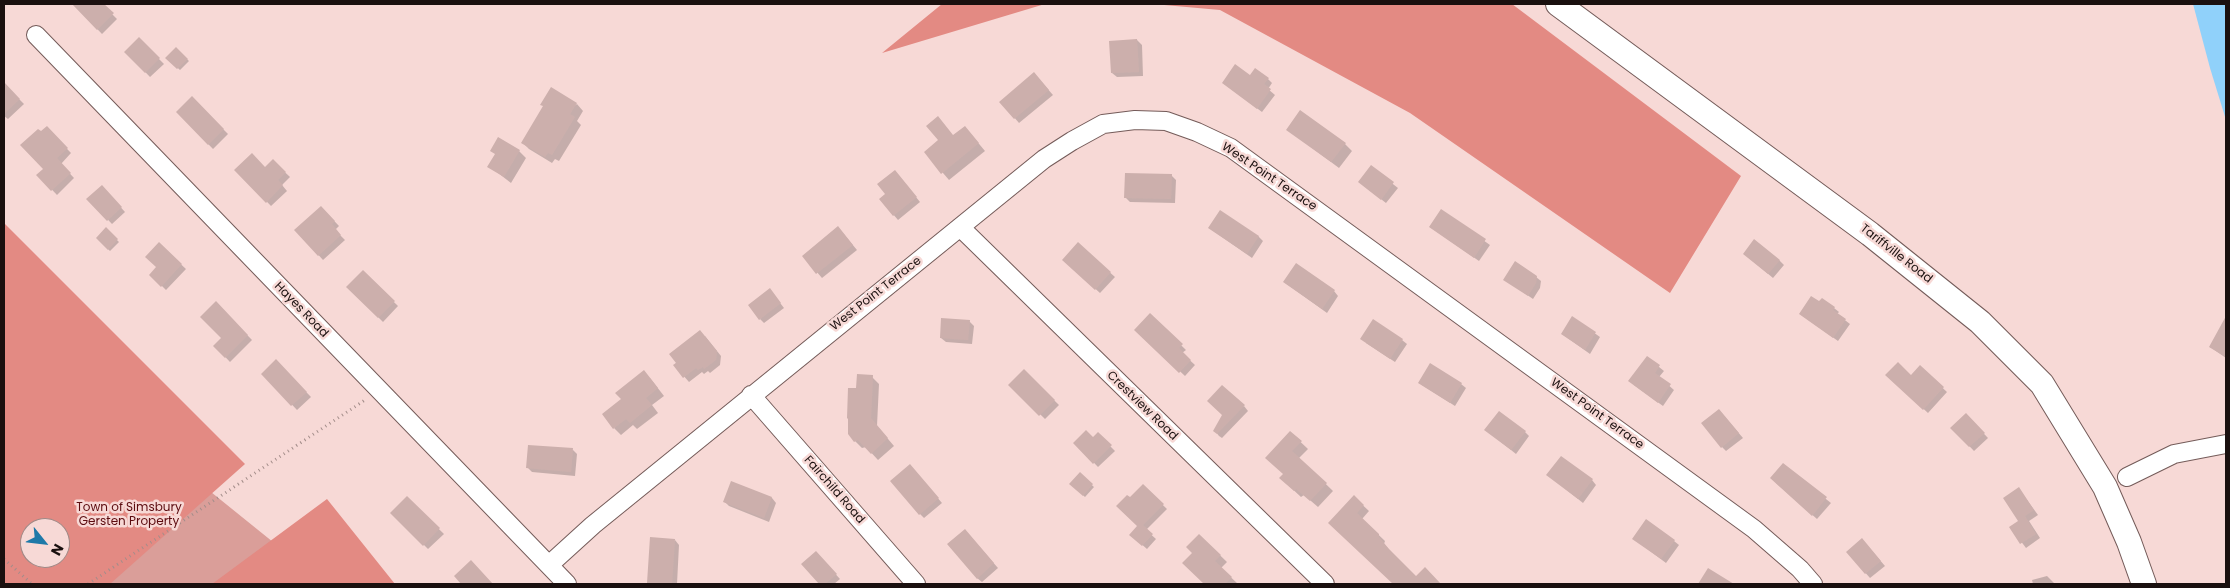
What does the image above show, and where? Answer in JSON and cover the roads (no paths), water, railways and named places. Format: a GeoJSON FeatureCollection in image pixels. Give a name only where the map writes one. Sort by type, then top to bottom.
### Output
{"type":"FeatureCollection","features":[{"type":"Feature","properties":{"kind":"main road","name":"Tariffville Road"},"geometry":{"type":"LineString","coordinates":[[1558,4],[1870,234],[1980,322],[2042,384],[2105,487],[2129,542],[2144,584]]}},
{"type":"Feature","properties":{"kind":"street","name":"Hayes Road"},"geometry":{"type":"LineString","coordinates":[[36,35],[378,391],[567,584]]}},
{"type":"Feature","properties":{"kind":"street","name":"West Point Terrace"},"geometry":{"type":"LineString","coordinates":[[549,565],[593,525],[751,395],[1044,159],[1103,124],[1135,120],[1166,122],[1198,132],[1231,148],[1754,530],[1800,569],[1813,584]]}},
{"type":"Feature","properties":{"kind":"street","name":"Crestview Road"},"geometry":{"type":"LineString","coordinates":[[960,228],[1325,584]]}},
{"type":"Feature","properties":{"kind":"street","name":"Fairchild Road"},"geometry":{"type":"LineString","coordinates":[[751,395],[916,584]]}},
{"type":"Feature","properties":{"kind":"street"},"geometry":{"type":"LineString","coordinates":[[2127,477],[2174,454],[2226,444]]}},
{"type":"Feature","properties":{"kind":"water"},"geometry":{"type":"Polygon","coordinates":[[[2193,4],[2226,4],[2226,120],[2210,68],[2193,4]]]}},
{"type":"Feature","properties":{"kind":"park label","name":"Town of Simsbury Gersten Property"},"geometry":{"type":"Point","coordinates":[129,515]}}]}
